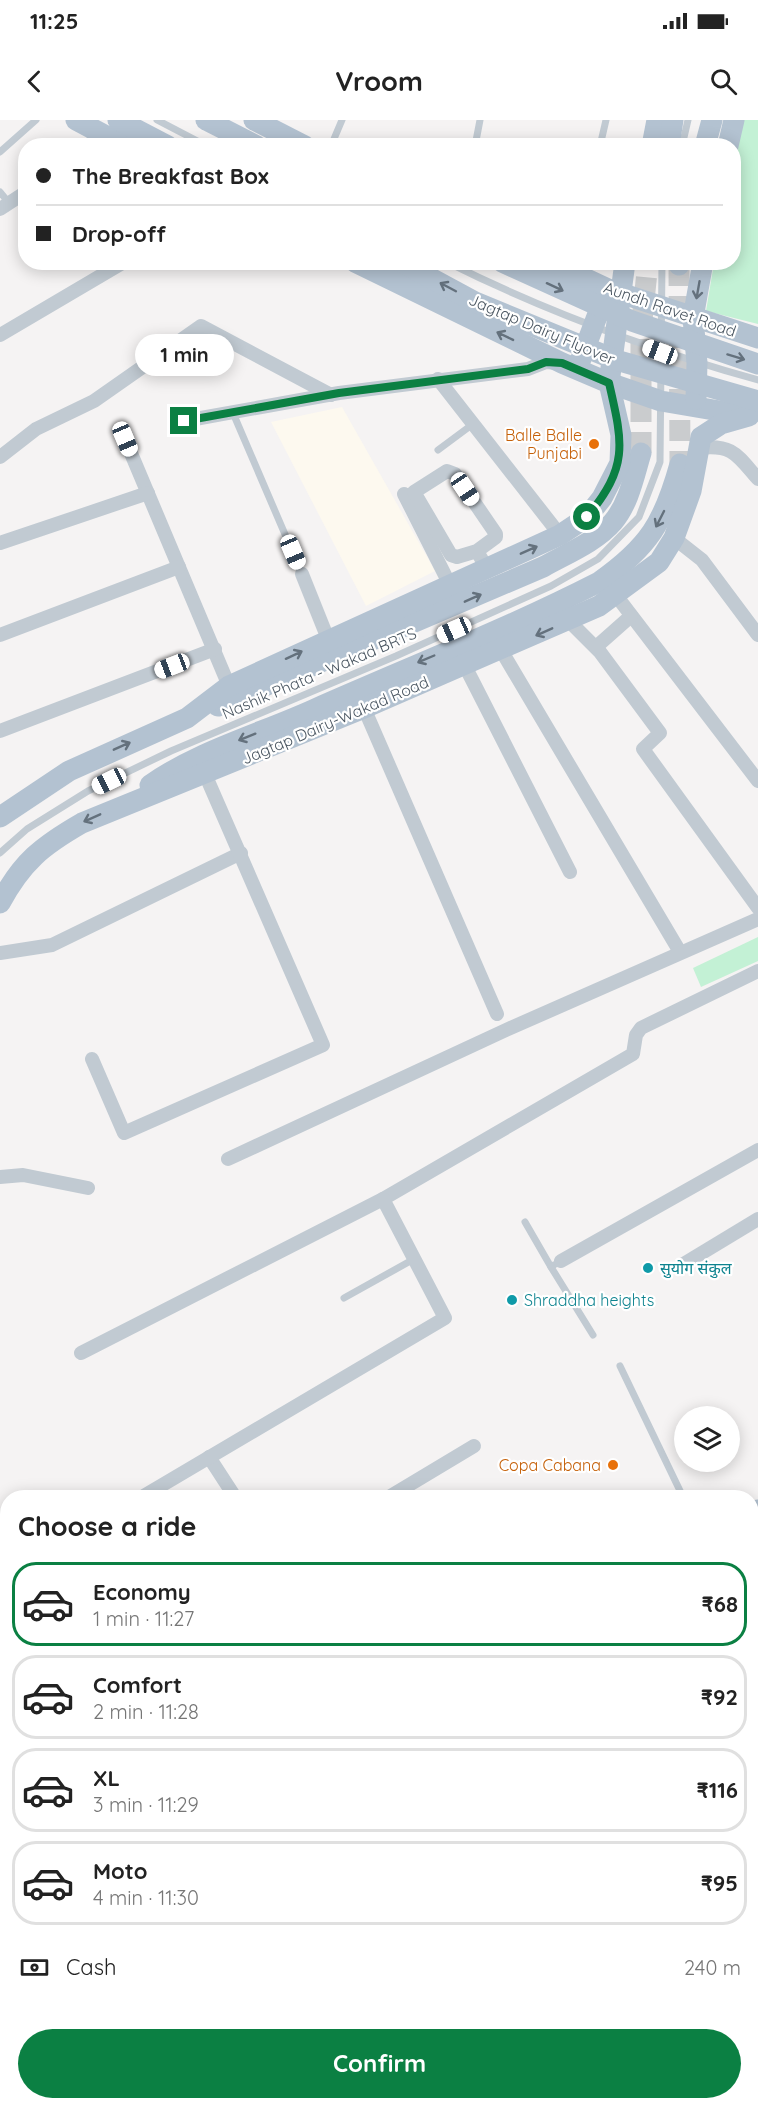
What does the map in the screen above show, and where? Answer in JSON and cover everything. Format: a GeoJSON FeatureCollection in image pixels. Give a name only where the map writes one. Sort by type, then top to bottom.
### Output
{"type":"FeatureCollection","features":[{"type":"Feature","properties":{"kind":"main road"},"geometry":{"type":"LineString","coordinates":[[76,120],[103,133],[128,138]]}},
{"type":"Feature","properties":{"kind":"main road"},"geometry":{"type":"LineString","coordinates":[[206,120],[241,138]]}},
{"type":"Feature","properties":{"kind":"main road"},"geometry":{"type":"LineString","coordinates":[[254,120],[289,138]]}},
{"type":"Feature","properties":{"kind":"main road"},"geometry":{"type":"LineString","coordinates":[[654,138],[657,120]]}},
{"type":"Feature","properties":{"kind":"main road"},"geometry":{"type":"LineString","coordinates":[[671,138],[674,120]]}},
{"type":"Feature","properties":{"kind":"main road"},"geometry":{"type":"LineString","coordinates":[[707,138],[712,120]]}},
{"type":"Feature","properties":{"kind":"main road"},"geometry":{"type":"LineString","coordinates":[[730,138],[734,120]]}},
{"type":"Feature","properties":{"kind":"main road"},"geometry":{"type":"LineString","coordinates":[[371,270],[569,367],[609,383],[662,401],[696,408],[755,412]]}},
{"type":"Feature","properties":{"kind":"main road","name":"Jagtap Dairy Flyover"},"geometry":{"type":"LineString","coordinates":[[416,270],[475,302],[616,360],[755,412]]}},
{"type":"Feature","properties":{"kind":"main road"},"geometry":{"type":"LineString","coordinates":[[520,270],[632,321],[758,364]]}},
{"type":"Feature","properties":{"kind":"main road","name":"Aundh Ravet Road"},"geometry":{"type":"LineString","coordinates":[[568,270],[614,291],[758,338]]}},
{"type":"Feature","properties":{"kind":"main road"},"geometry":{"type":"LineString","coordinates":[[569,367],[614,291],[622,270]]}},
{"type":"Feature","properties":{"kind":"main road"},"geometry":{"type":"LineString","coordinates":[[700,442],[696,408],[697,363],[693,318],[702,270]]}},
{"type":"Feature","properties":{"kind":"main road"},"geometry":{"type":"LineString","coordinates":[[187,718],[229,686],[450,585],[482,560],[560,535],[592,511],[602,498],[620,463],[621,435],[609,383],[616,334],[614,291]]}},
{"type":"Feature","properties":{"kind":"main road"},"geometry":{"type":"LineString","coordinates":[[700,442],[721,424],[755,412]]}},
{"type":"Feature","properties":{"kind":"main road","name":"Jagtap Dairy-Wakad Road"},"geometry":{"type":"LineString","coordinates":[[0,903],[22,866],[53,839],[120,806],[205,774],[465,666],[599,606],[659,562],[674,538],[691,491],[700,442]]}},
{"type":"Feature","properties":{"kind":"main road"},"geometry":{"type":"LineString","coordinates":[[0,817],[69,771],[187,718],[522,577],[589,542],[613,522],[626,500],[641,453]]}},
{"type":"Feature","properties":{"kind":"main road"},"geometry":{"type":"LineString","coordinates":[[120,806],[165,774],[214,750],[315,709],[599,582],[626,563],[652,534],[669,502],[680,464]]}},
{"type":"Feature","properties":{"kind":"street"},"geometry":{"type":"LineString","coordinates":[[3,201],[18,195]]}},
{"type":"Feature","properties":{"kind":"street"},"geometry":{"type":"LineString","coordinates":[[0,335],[110,270]]}},
{"type":"Feature","properties":{"kind":"street"},"geometry":{"type":"LineString","coordinates":[[0,457],[36,429],[94,401],[201,326],[331,395]]}},
{"type":"Feature","properties":{"kind":"street"},"geometry":{"type":"LineString","coordinates":[[184,421],[331,395],[438,379],[528,369],[546,362],[569,367]]}},
{"type":"Feature","properties":{"kind":"street"},"geometry":{"type":"LineString","coordinates":[[438,379],[560,535]]}},
{"type":"Feature","properties":{"kind":"street"},"geometry":{"type":"LineString","coordinates":[[125,439],[229,686]]}},
{"type":"Feature","properties":{"kind":"street"},"geometry":{"type":"LineString","coordinates":[[700,442],[719,446],[735,453],[758,479]]}},
{"type":"Feature","properties":{"kind":"street"},"geometry":{"type":"LineString","coordinates":[[447,471],[451,471],[496,534],[482,560],[451,555],[414,492],[447,471]]}},
{"type":"Feature","properties":{"kind":"street"},"geometry":{"type":"LineString","coordinates":[[0,543],[148,493]]}},
{"type":"Feature","properties":{"kind":"street"},"geometry":{"type":"LineString","coordinates":[[404,494],[450,585]]}},
{"type":"Feature","properties":{"kind":"street"},"geometry":{"type":"LineString","coordinates":[[674,538],[702,560],[758,636]]}},
{"type":"Feature","properties":{"kind":"street"},"geometry":{"type":"LineString","coordinates":[[0,635],[179,567]]}},
{"type":"Feature","properties":{"kind":"street"},"geometry":{"type":"LineString","coordinates":[[302,574],[328,639]]}},
{"type":"Feature","properties":{"kind":"street"},"geometry":{"type":"LineString","coordinates":[[615,594],[758,781]]}},
{"type":"Feature","properties":{"kind":"street"},"geometry":{"type":"LineString","coordinates":[[596,647],[631,616]]}},
{"type":"Feature","properties":{"kind":"street"},"geometry":{"type":"LineString","coordinates":[[569,621],[596,647],[660,733],[643,749],[758,908]]}},
{"type":"Feature","properties":{"kind":"street"},"geometry":{"type":"LineString","coordinates":[[0,731],[215,649]]}},
{"type":"Feature","properties":{"kind":"street"},"geometry":{"type":"LineString","coordinates":[[501,650],[680,952]]}},
{"type":"Feature","properties":{"kind":"street"},"geometry":{"type":"LineString","coordinates":[[465,666],[570,872]]}},
{"type":"Feature","properties":{"kind":"street"},"geometry":{"type":"LineString","coordinates":[[364,708],[497,1014]]}},
{"type":"Feature","properties":{"kind":"street"},"geometry":{"type":"LineString","coordinates":[[92,1059],[124,1134],[323,1045],[205,774]]}},
{"type":"Feature","properties":{"kind":"street"},"geometry":{"type":"LineString","coordinates":[[0,953],[52,945],[241,853]]}},
{"type":"Feature","properties":{"kind":"street"},"geometry":{"type":"LineString","coordinates":[[228,1159],[506,1030],[758,919]]}},
{"type":"Feature","properties":{"kind":"street"},"geometry":{"type":"LineString","coordinates":[[81,1353],[383,1199],[633,1054],[636,1035],[641,1028],[758,971]]}},
{"type":"Feature","properties":{"kind":"street"},"geometry":{"type":"LineString","coordinates":[[556,1264],[758,1150]]}},
{"type":"Feature","properties":{"kind":"street"},"geometry":{"type":"LineString","coordinates":[[0,1177],[23,1175],[88,1188]]}},
{"type":"Feature","properties":{"kind":"street"},"geometry":{"type":"LineString","coordinates":[[154,1490],[444,1318],[383,1199]]}},
{"type":"Feature","properties":{"kind":"street"},"geometry":{"type":"LineString","coordinates":[[682,1265],[758,1219]]}},
{"type":"Feature","properties":{"kind":"street"},"geometry":{"type":"LineString","coordinates":[[401,1490],[474,1446]]}},
{"type":"Feature","properties":{"kind":"street"},"geometry":{"type":"LineString","coordinates":[[209,1457],[230,1490]]}},
{"type":"Feature","properties":{"kind":"lane"},"geometry":{"type":"LineString","coordinates":[[0,152],[36,120]]}},
{"type":"Feature","properties":{"kind":"lane"},"geometry":{"type":"LineString","coordinates":[[158,120],[192,138]]}},
{"type":"Feature","properties":{"kind":"lane"},"geometry":{"type":"LineString","coordinates":[[334,138],[342,120]]}},
{"type":"Feature","properties":{"kind":"lane"},"geometry":{"type":"LineString","coordinates":[[477,138],[480,120]]}},
{"type":"Feature","properties":{"kind":"lane"},"geometry":{"type":"LineString","coordinates":[[602,138],[606,120]]}},
{"type":"Feature","properties":{"kind":"lane"},"geometry":{"type":"LineString","coordinates":[[684,138],[688,120]]}},
{"type":"Feature","properties":{"kind":"lane"},"geometry":{"type":"LineString","coordinates":[[465,270],[593,326],[660,352],[758,380]]}},
{"type":"Feature","properties":{"kind":"lane","name":"Nashik Phata - Wakad BRTS"},"geometry":{"type":"LineString","coordinates":[[0,854],[27,829],[88,792],[171,751],[396,656],[550,586],[597,559],[639,517],[660,462],[662,308],[672,270]]}},
{"type":"Feature","properties":{"kind":"lane"},"geometry":{"type":"LineString","coordinates":[[233,412],[302,574]]}},
{"type":"Feature","properties":{"kind":"lane"},"geometry":{"type":"LineString","coordinates":[[438,450],[473,424]]}},
{"type":"Feature","properties":{"kind":"lane"},"geometry":{"type":"LineString","coordinates":[[525,1222],[556,1264],[593,1335]]}},
{"type":"Feature","properties":{"kind":"lane"},"geometry":{"type":"LineString","coordinates":[[344,1298],[414,1259]]}},
{"type":"Feature","properties":{"kind":"lane"},"geometry":{"type":"LineString","coordinates":[[620,1366],[680,1490]]}},
{"type":"Feature","properties":{"kind":"shaded area"},"geometry":{"type":"Polygon","coordinates":[[[342,407],[435,571],[366,606],[271,422],[342,407]]]}},
{"type":"Feature","properties":{"kind":"green space"},"geometry":{"type":"Polygon","coordinates":[[[742,120],[758,120],[758,324],[706,311],[713,270],[741,270],[741,138],[739,138],[742,120]]]}},
{"type":"Feature","properties":{"kind":"green space"},"geometry":{"type":"Polygon","coordinates":[[[758,937],[758,961],[701,987],[693,968],[758,937]]]}},
{"type":"Feature","properties":{"kind":"tunnel"},"geometry":{"type":"LineString","coordinates":[[641,453],[641,330],[647,270]]}},
{"type":"Feature","properties":{"kind":"tunnel"},"geometry":{"type":"LineString","coordinates":[[679,270],[680,464]]}},
{"type":"Feature","properties":{"kind":"place","name":"Balle Balle Punjabi"},"geometry":{"type":"Point","coordinates":[594,444]}},
{"type":"Feature","properties":{"kind":"place","name":"सुयोग संकुल"},"geometry":{"type":"Point","coordinates":[648,1268]}},
{"type":"Feature","properties":{"kind":"place","name":"Shraddha heights"},"geometry":{"type":"Point","coordinates":[512,1300]}},
{"type":"Feature","properties":{"kind":"place","name":"Copa Cabana"},"geometry":{"type":"Point","coordinates":[613,1465]}},
{"type":"Feature","properties":{"kind":"route"},"geometry":{"type":"LineString","coordinates":[[184,421],[339,393],[528,369],[546,362],[562,363],[609,383],[621,435],[620,463],[602,498],[587,517]]}}]}
